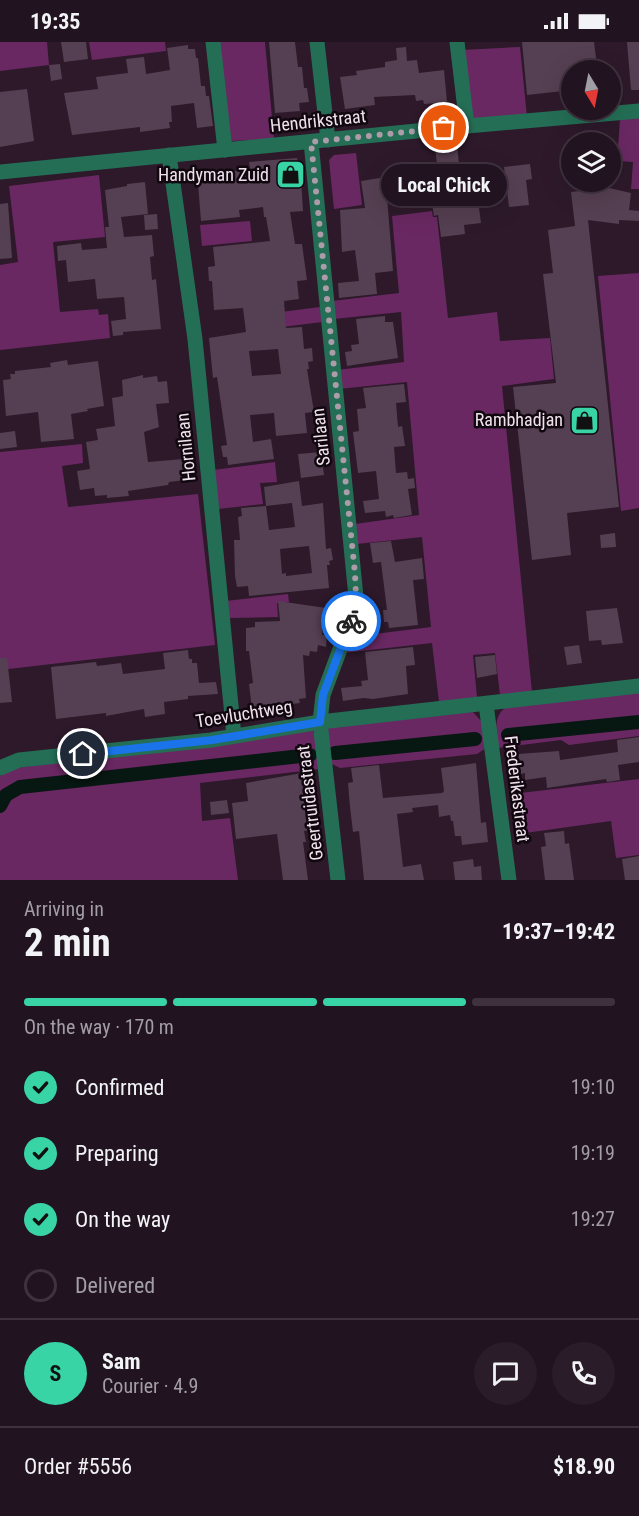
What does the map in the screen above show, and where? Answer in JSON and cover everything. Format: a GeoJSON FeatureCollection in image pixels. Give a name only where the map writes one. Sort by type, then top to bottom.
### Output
{"type":"FeatureCollection","features":[{"type":"Feature","properties":{"kind":"street"},"geometry":{"type":"LineString","coordinates":[[213,42],[225,150]]}},
{"type":"Feature","properties":{"kind":"street"},"geometry":{"type":"LineString","coordinates":[[317,42],[328,141]]}},
{"type":"Feature","properties":{"kind":"street"},"geometry":{"type":"LineString","coordinates":[[458,42],[467,126]]}},
{"type":"Feature","properties":{"kind":"street","name":"Hendrikstraat"},"geometry":{"type":"LineString","coordinates":[[0,172],[639,111]]}},
{"type":"Feature","properties":{"kind":"street","name":"Sarilaan"},"geometry":{"type":"LineString","coordinates":[[311,142],[356,597],[352,616],[323,695],[320,722]]}},
{"type":"Feature","properties":{"kind":"street","name":"Hornilaan"},"geometry":{"type":"LineString","coordinates":[[169,155],[195,339],[234,735]]}},
{"type":"Feature","properties":{"kind":"street","name":"Toevluchtweg"},"geometry":{"type":"LineString","coordinates":[[0,768],[19,760],[212,740],[320,722],[639,686]]}},
{"type":"Feature","properties":{"kind":"street","name":"Frederikastraat"},"geometry":{"type":"LineString","coordinates":[[486,704],[509,880]]}},
{"type":"Feature","properties":{"kind":"street","name":"Geertruidastraat"},"geometry":{"type":"LineString","coordinates":[[320,722],[338,880]]}},
{"type":"Feature","properties":{"kind":"shaded area"},"geometry":{"type":"Polygon","coordinates":[[[0,42],[47,42],[49,65],[0,71],[0,42]]]}},
{"type":"Feature","properties":{"kind":"shaded area"},"geometry":{"type":"Polygon","coordinates":[[[89,42],[165,42],[166,51],[92,60],[89,42]]]}},
{"type":"Feature","properties":{"kind":"shaded area"},"geometry":{"type":"Polygon","coordinates":[[[218,42],[265,42],[274,139],[231,141],[218,42]]]}},
{"type":"Feature","properties":{"kind":"shaded area"},"geometry":{"type":"Polygon","coordinates":[[[520,47],[527,117],[471,119],[462,50],[520,47]]]}},
{"type":"Feature","properties":{"kind":"shaded area"},"geometry":{"type":"Polygon","coordinates":[[[639,117],[639,189],[631,189],[633,162],[621,161],[621,132],[619,132],[621,119],[639,117]]]}},
{"type":"Feature","properties":{"kind":"shaded area"},"geometry":{"type":"Polygon","coordinates":[[[356,153],[362,205],[334,209],[329,160],[334,155],[356,153]]]}},
{"type":"Feature","properties":{"kind":"shaded area"},"geometry":{"type":"Polygon","coordinates":[[[99,175],[105,237],[53,242],[60,312],[98,309],[99,315],[108,314],[110,338],[0,350],[0,265],[18,262],[9,186],[99,175]]]}},
{"type":"Feature","properties":{"kind":"shaded area"},"geometry":{"type":"Polygon","coordinates":[[[432,211],[433,217],[437,217],[448,318],[497,312],[500,341],[550,338],[554,379],[502,386],[532,692],[500,695],[495,653],[473,655],[477,697],[439,702],[432,643],[343,653],[350,637],[431,627],[422,537],[357,544],[355,524],[419,515],[407,382],[339,389],[337,370],[404,362],[401,312],[334,319],[332,301],[399,293],[392,216],[432,211]]]}},
{"type":"Feature","properties":{"kind":"shaded area"},"geometry":{"type":"Polygon","coordinates":[[[250,221],[252,241],[202,246],[200,225],[250,221]]]}},
{"type":"Feature","properties":{"kind":"shaded area"},"geometry":{"type":"Polygon","coordinates":[[[639,273],[639,508],[621,511],[598,276],[639,273]]]}},
{"type":"Feature","properties":{"kind":"shaded area"},"geometry":{"type":"Polygon","coordinates":[[[320,307],[322,322],[266,329],[265,314],[320,307]]]}},
{"type":"Feature","properties":{"kind":"shaded area"},"geometry":{"type":"Polygon","coordinates":[[[82,444],[83,463],[62,466],[68,507],[198,494],[215,645],[0,670],[0,452],[82,444]]]}},
{"type":"Feature","properties":{"kind":"shaded area"},"geometry":{"type":"Polygon","coordinates":[[[275,462],[277,482],[260,483],[263,504],[218,509],[213,470],[275,462]]]}},
{"type":"Feature","properties":{"kind":"shaded area"},"geometry":{"type":"Polygon","coordinates":[[[288,594],[289,602],[277,603],[278,617],[228,618],[226,601],[288,594]]]}},
{"type":"Feature","properties":{"kind":"shaded area"},"geometry":{"type":"Polygon","coordinates":[[[639,692],[639,736],[569,745],[561,740],[498,748],[497,721],[505,708],[639,692]]]}},
{"type":"Feature","properties":{"kind":"shaded area"},"geometry":{"type":"Polygon","coordinates":[[[473,712],[481,721],[486,748],[477,754],[340,768],[330,763],[327,732],[329,727],[473,712]]]}},
{"type":"Feature","properties":{"kind":"shaded area"},"geometry":{"type":"Polygon","coordinates":[[[312,730],[315,734],[320,769],[200,783],[202,821],[230,818],[238,880],[0,880],[0,776],[15,768],[312,730]]]}},
{"type":"Feature","properties":{"kind":"shaded area"},"geometry":{"type":"Polygon","coordinates":[[[639,779],[639,855],[616,858],[611,821],[518,834],[512,794],[639,779]]]}},
{"type":"Feature","properties":{"kind":"building"},"geometry":{"type":"Polygon","coordinates":[[[61,42],[86,42],[88,59],[64,62],[61,42]]]}},
{"type":"Feature","properties":{"kind":"building"},"geometry":{"type":"Polygon","coordinates":[[[269,42],[295,42],[298,67],[302,67],[304,88],[307,88],[309,102],[299,103],[300,111],[275,113],[269,42]]]}},
{"type":"Feature","properties":{"kind":"building"},"geometry":{"type":"Polygon","coordinates":[[[522,42],[594,42],[596,60],[561,60],[561,91],[527,95],[522,42]]]}},
{"type":"Feature","properties":{"kind":"building"},"geometry":{"type":"Polygon","coordinates":[[[627,42],[639,42],[639,90],[631,90],[627,42]]]}},
{"type":"Feature","properties":{"kind":"building"},"geometry":{"type":"Polygon","coordinates":[[[188,45],[188,49],[195,49],[196,58],[198,58],[201,86],[205,86],[206,96],[209,96],[213,126],[197,128],[194,103],[171,106],[170,128],[140,132],[140,127],[72,135],[64,93],[98,89],[96,77],[128,73],[126,59],[144,57],[146,74],[170,70],[167,48],[188,45]]]}},
{"type":"Feature","properties":{"kind":"building"},"geometry":{"type":"Polygon","coordinates":[[[406,47],[407,61],[417,60],[419,73],[444,70],[447,102],[424,104],[423,100],[416,101],[415,95],[374,97],[375,105],[345,109],[340,77],[357,75],[356,71],[385,67],[385,62],[397,60],[396,48],[406,47]]]}},
{"type":"Feature","properties":{"kind":"building"},"geometry":{"type":"Polygon","coordinates":[[[60,64],[62,79],[51,81],[49,65],[60,64]]]}},
{"type":"Feature","properties":{"kind":"building"},"geometry":{"type":"Polygon","coordinates":[[[27,89],[34,141],[0,147],[0,92],[27,89]]]}},
{"type":"Feature","properties":{"kind":"building"},"geometry":{"type":"Polygon","coordinates":[[[457,145],[460,174],[474,172],[481,223],[464,225],[465,234],[441,237],[438,215],[434,216],[432,204],[451,201],[448,175],[427,177],[431,206],[421,207],[420,197],[412,198],[412,194],[387,197],[393,271],[375,273],[377,294],[339,298],[338,283],[359,281],[355,250],[342,252],[340,210],[365,208],[361,181],[410,173],[409,169],[437,164],[435,148],[457,145]]]}},
{"type":"Feature","properties":{"kind":"building"},"geometry":{"type":"Polygon","coordinates":[[[297,158],[300,163],[303,211],[290,212],[295,244],[302,244],[307,280],[297,281],[299,299],[284,301],[286,328],[302,327],[304,349],[312,348],[313,361],[308,362],[309,369],[307,369],[314,412],[305,413],[307,433],[276,436],[274,413],[250,415],[253,442],[271,439],[274,459],[228,465],[227,457],[223,457],[221,446],[227,445],[217,377],[213,378],[209,338],[246,332],[243,308],[214,310],[212,281],[209,281],[208,267],[215,266],[213,247],[270,241],[263,207],[239,210],[240,217],[201,221],[197,171],[219,170],[219,173],[250,169],[249,162],[297,158]],[[278,349],[249,351],[252,376],[281,374],[278,349]]]}},
{"type":"Feature","properties":{"kind":"building"},"geometry":{"type":"Polygon","coordinates":[[[530,164],[532,179],[526,180],[529,205],[509,207],[504,167],[530,164]]]}},
{"type":"Feature","properties":{"kind":"building"},"geometry":{"type":"Polygon","coordinates":[[[145,182],[148,214],[121,217],[124,237],[152,235],[154,256],[150,257],[152,280],[156,279],[161,329],[123,332],[123,335],[113,336],[111,321],[126,319],[124,297],[97,299],[95,279],[68,282],[66,260],[58,261],[57,246],[81,243],[82,250],[107,248],[105,227],[109,227],[105,190],[145,182]]]}},
{"type":"Feature","properties":{"kind":"building"},"geometry":{"type":"Polygon","coordinates":[[[621,191],[631,193],[629,210],[639,211],[639,221],[619,220],[619,224],[588,220],[619,507],[567,513],[571,555],[532,560],[513,387],[556,383],[543,274],[553,273],[548,230],[575,226],[571,192],[621,191]]]}},
{"type":"Feature","properties":{"kind":"building"},"geometry":{"type":"Polygon","coordinates":[[[8,203],[12,258],[0,259],[0,204],[8,203]]]}},
{"type":"Feature","properties":{"kind":"building"},"geometry":{"type":"Polygon","coordinates":[[[157,214],[158,229],[145,230],[144,215],[157,214]]]}},
{"type":"Feature","properties":{"kind":"building"},"geometry":{"type":"Polygon","coordinates":[[[385,316],[385,322],[393,322],[398,358],[347,366],[345,352],[352,351],[351,345],[359,344],[356,319],[385,316]]]}},
{"type":"Feature","properties":{"kind":"building"},"geometry":{"type":"Polygon","coordinates":[[[67,360],[68,365],[98,361],[104,406],[71,414],[74,439],[41,442],[38,412],[6,416],[3,380],[11,379],[10,374],[15,374],[15,371],[51,367],[50,363],[67,360]]]}},
{"type":"Feature","properties":{"kind":"building"},"geometry":{"type":"Polygon","coordinates":[[[143,375],[143,378],[157,376],[158,382],[167,381],[169,403],[156,404],[159,427],[144,432],[148,462],[183,459],[185,480],[128,491],[129,496],[107,498],[107,495],[95,496],[94,488],[80,490],[77,471],[90,469],[86,442],[98,440],[96,429],[115,426],[112,398],[123,396],[122,380],[143,375]]]}},
{"type":"Feature","properties":{"kind":"building"},"geometry":{"type":"Polygon","coordinates":[[[404,384],[406,402],[396,403],[398,427],[402,426],[405,446],[394,447],[396,473],[407,472],[408,479],[414,478],[415,488],[408,489],[412,515],[394,518],[393,515],[386,517],[385,511],[365,513],[363,501],[379,499],[376,471],[358,473],[353,432],[359,431],[357,409],[366,408],[363,388],[404,384]]]}},
{"type":"Feature","properties":{"kind":"building"},"geometry":{"type":"Polygon","coordinates":[[[15,431],[17,447],[0,449],[0,433],[15,431]]]}},
{"type":"Feature","properties":{"kind":"building"},"geometry":{"type":"Polygon","coordinates":[[[321,452],[324,475],[301,478],[298,454],[321,452]]]}},
{"type":"Feature","properties":{"kind":"building"},"geometry":{"type":"Polygon","coordinates":[[[299,481],[302,506],[323,503],[326,549],[331,548],[333,560],[329,561],[330,565],[327,565],[329,588],[249,596],[248,586],[237,587],[234,540],[240,540],[238,517],[242,516],[241,508],[266,506],[264,487],[299,481]],[[292,503],[266,506],[269,530],[295,527],[292,503]],[[309,546],[280,549],[282,574],[286,573],[286,576],[312,573],[309,546]]]}},
{"type":"Feature","properties":{"kind":"building"},"geometry":{"type":"Polygon","coordinates":[[[615,533],[616,547],[601,548],[600,535],[615,533]]]}},
{"type":"Feature","properties":{"kind":"building"},"geometry":{"type":"Polygon","coordinates":[[[391,541],[395,562],[422,558],[424,579],[413,580],[418,625],[389,628],[388,622],[384,622],[383,610],[387,610],[381,562],[373,563],[370,543],[391,541]]]}},
{"type":"Feature","properties":{"kind":"building"},"geometry":{"type":"Polygon","coordinates":[[[278,601],[326,608],[322,635],[327,635],[326,647],[318,645],[317,652],[310,651],[309,656],[303,655],[306,698],[299,699],[300,703],[252,709],[249,684],[253,683],[249,651],[246,651],[246,628],[255,627],[255,622],[280,621],[278,601]]]}},
{"type":"Feature","properties":{"kind":"building"},"geometry":{"type":"Polygon","coordinates":[[[617,608],[623,643],[602,645],[601,640],[589,641],[586,611],[617,608]]]}},
{"type":"Feature","properties":{"kind":"building"},"geometry":{"type":"Polygon","coordinates":[[[579,645],[582,663],[567,665],[564,647],[579,645]]]}},
{"type":"Feature","properties":{"kind":"building"},"geometry":{"type":"Polygon","coordinates":[[[413,647],[415,665],[406,666],[408,694],[343,701],[341,688],[362,686],[361,681],[368,680],[365,652],[413,647]]]}},
{"type":"Feature","properties":{"kind":"building"},"geometry":{"type":"Polygon","coordinates":[[[188,650],[189,659],[192,659],[192,663],[197,663],[199,683],[216,682],[218,694],[188,696],[188,699],[164,702],[165,714],[145,717],[144,709],[106,716],[106,713],[56,719],[51,667],[96,662],[97,666],[121,663],[123,674],[165,669],[163,653],[188,650]]]}},
{"type":"Feature","properties":{"kind":"building"},"geometry":{"type":"Polygon","coordinates":[[[495,655],[497,674],[477,678],[475,657],[495,655]]]}},
{"type":"Feature","properties":{"kind":"building"},"geometry":{"type":"Polygon","coordinates":[[[0,658],[7,658],[12,702],[0,703],[0,658]]]}},
{"type":"Feature","properties":{"kind":"building"},"geometry":{"type":"Polygon","coordinates":[[[639,737],[639,762],[618,765],[620,780],[607,782],[606,779],[547,788],[546,777],[525,780],[525,773],[521,774],[518,754],[559,751],[560,760],[618,752],[617,740],[639,737]]]}},
{"type":"Feature","properties":{"kind":"building"},"geometry":{"type":"Polygon","coordinates":[[[476,763],[481,823],[486,822],[488,842],[462,845],[461,836],[455,836],[450,815],[439,817],[438,805],[412,808],[413,812],[397,814],[403,867],[421,864],[424,880],[364,880],[359,831],[353,832],[350,807],[348,783],[353,782],[351,768],[379,765],[383,798],[442,793],[444,791],[441,768],[476,763]]]}},
{"type":"Feature","properties":{"kind":"building"},"geometry":{"type":"Polygon","coordinates":[[[302,773],[310,830],[304,831],[306,842],[303,842],[308,880],[283,880],[277,834],[236,839],[232,803],[248,801],[246,783],[302,773]]]}},
{"type":"Feature","properties":{"kind":"building"},"geometry":{"type":"Polygon","coordinates":[[[227,800],[229,813],[211,815],[210,802],[227,800]]]}},
{"type":"Feature","properties":{"kind":"building"},"geometry":{"type":"Polygon","coordinates":[[[564,831],[565,844],[569,843],[574,880],[545,880],[541,847],[546,846],[544,833],[564,831]]]}},
{"type":"Feature","properties":{"kind":"building"},"geometry":{"type":"Polygon","coordinates":[[[639,856],[639,880],[625,880],[622,859],[639,856]]]}},
{"type":"Feature","properties":{"kind":"building"},"geometry":{"type":"Polygon","coordinates":[[[473,859],[474,867],[481,866],[482,880],[455,880],[453,862],[473,859]]]}},
{"type":"Feature","properties":{"kind":"waterway"},"geometry":{"type":"LineString","coordinates":[[508,735],[639,722]]}},
{"type":"Feature","properties":{"kind":"waterway"},"geometry":{"type":"LineString","coordinates":[[335,753],[475,739]]}},
{"type":"Feature","properties":{"kind":"waterway"},"geometry":{"type":"LineString","coordinates":[[0,806],[6,795],[20,787],[310,755]]}},
{"type":"Feature","properties":{"kind":"way so far"},"geometry":{"type":"LineString","coordinates":[[351,621],[356,597],[355,574],[311,142],[444,128]]}},
{"type":"Feature","properties":{"kind":"place","name":"Local Chick"},"geometry":{"type":"Point","coordinates":[444,128]}},
{"type":"Feature","properties":{"kind":"place","name":"Handyman Zuid"},"geometry":{"type":"Point","coordinates":[290,175]}},
{"type":"Feature","properties":{"kind":"place","name":"Rambhadjan"},"geometry":{"type":"Point","coordinates":[584,420]}},
{"type":"Feature","properties":{"kind":"route"},"geometry":{"type":"LineString","coordinates":[[83,754],[212,740],[320,722],[323,695],[351,621]]}}]}
